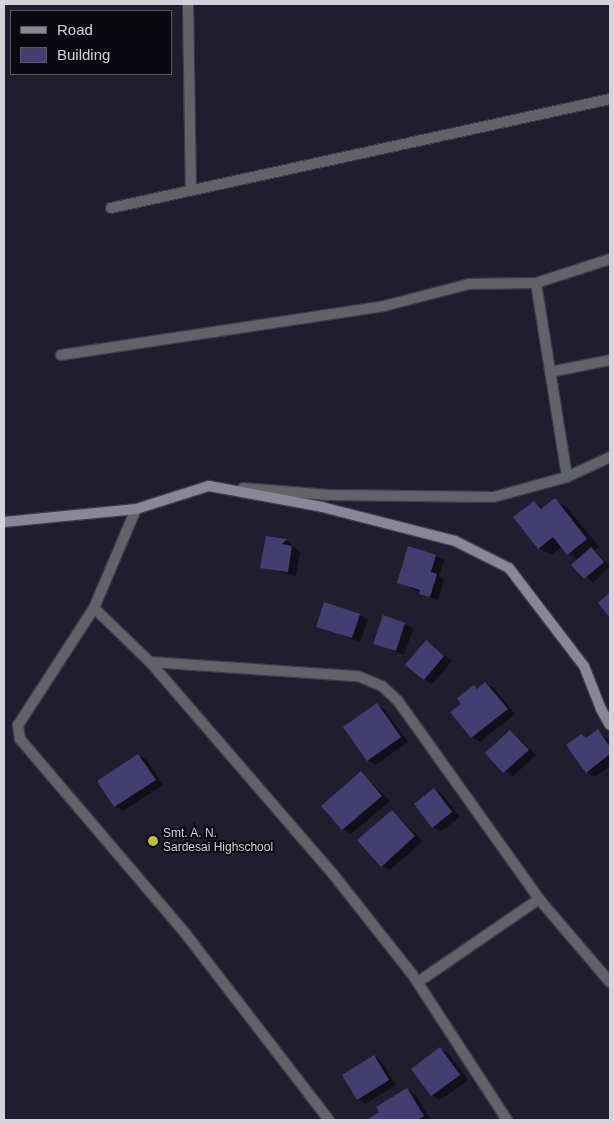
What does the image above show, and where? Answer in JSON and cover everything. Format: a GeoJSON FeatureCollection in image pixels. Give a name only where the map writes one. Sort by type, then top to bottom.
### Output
{"type":"FeatureCollection","features":[{"type":"Feature","properties":{"kind":"street"},"geometry":{"type":"LineString","coordinates":[[188,4],[191,190]]}},
{"type":"Feature","properties":{"kind":"street"},"geometry":{"type":"LineString","coordinates":[[110,208],[610,99]]}},
{"type":"Feature","properties":{"kind":"street"},"geometry":{"type":"LineString","coordinates":[[61,355],[384,306],[469,284],[536,283],[610,259]]}},
{"type":"Feature","properties":{"kind":"street"},"geometry":{"type":"LineString","coordinates":[[536,283],[567,477]]}},
{"type":"Feature","properties":{"kind":"street"},"geometry":{"type":"LineString","coordinates":[[550,372],[610,360]]}},
{"type":"Feature","properties":{"kind":"street"},"geometry":{"type":"LineString","coordinates":[[4,522],[136,509],[209,486],[329,495],[494,497],[567,477],[610,457]]}},
{"type":"Feature","properties":{"kind":"street"},"geometry":{"type":"LineString","coordinates":[[209,486],[322,507],[455,542],[509,568],[584,666],[600,709],[610,725]]}},
{"type":"Feature","properties":{"kind":"street"},"geometry":{"type":"LineString","coordinates":[[136,509],[94,608],[18,725],[20,740],[185,933],[329,1120]]}},
{"type":"Feature","properties":{"kind":"street"},"geometry":{"type":"LineString","coordinates":[[94,608],[150,662],[333,874],[418,982],[507,1120]]}},
{"type":"Feature","properties":{"kind":"street"},"geometry":{"type":"LineString","coordinates":[[150,662],[358,676],[382,686],[398,701],[539,898],[610,982]]}},
{"type":"Feature","properties":{"kind":"street"},"geometry":{"type":"LineString","coordinates":[[418,982],[539,898]]}},
{"type":"Feature","properties":{"kind":"building"},"geometry":{"type":"Polygon","coordinates":[[[555,498],[587,539],[567,555],[553,537],[538,549],[513,517],[534,501],[541,509],[555,498]]]}},
{"type":"Feature","properties":{"kind":"building"},"geometry":{"type":"Polygon","coordinates":[[[266,536],[287,539],[282,544],[292,546],[288,572],[260,568],[266,536]]]}},
{"type":"Feature","properties":{"kind":"building"},"geometry":{"type":"Polygon","coordinates":[[[408,546],[436,555],[431,572],[437,574],[430,597],[419,594],[420,590],[397,583],[408,546]]]}},
{"type":"Feature","properties":{"kind":"building"},"geometry":{"type":"Polygon","coordinates":[[[591,547],[604,562],[584,579],[571,565],[591,547]]]}},
{"type":"Feature","properties":{"kind":"building"},"geometry":{"type":"Polygon","coordinates":[[[610,592],[610,618],[598,603],[610,592]]]}},
{"type":"Feature","properties":{"kind":"building"},"geometry":{"type":"Polygon","coordinates":[[[324,602],[360,614],[352,638],[316,627],[324,602]]]}},
{"type":"Feature","properties":{"kind":"building"},"geometry":{"type":"Polygon","coordinates":[[[383,615],[405,623],[396,651],[373,644],[383,615]]]}},
{"type":"Feature","properties":{"kind":"building"},"geometry":{"type":"Polygon","coordinates":[[[426,640],[444,656],[424,680],[405,665],[426,640]]]}},
{"type":"Feature","properties":{"kind":"building"},"geometry":{"type":"Polygon","coordinates":[[[485,682],[508,709],[471,738],[450,712],[461,704],[457,698],[474,685],[477,689],[485,682]]]}},
{"type":"Feature","properties":{"kind":"building"},"geometry":{"type":"Polygon","coordinates":[[[377,703],[401,737],[367,761],[343,727],[377,703]]]}},
{"type":"Feature","properties":{"kind":"building"},"geometry":{"type":"Polygon","coordinates":[[[598,729],[610,747],[610,754],[586,773],[566,745],[581,734],[586,738],[598,729]]]}},
{"type":"Feature","properties":{"kind":"building"},"geometry":{"type":"Polygon","coordinates":[[[510,730],[529,750],[503,773],[485,753],[510,730]]]}},
{"type":"Feature","properties":{"kind":"building"},"geometry":{"type":"Polygon","coordinates":[[[138,754],[156,780],[114,807],[97,781],[138,754]]]}},
{"type":"Feature","properties":{"kind":"building"},"geometry":{"type":"Polygon","coordinates":[[[361,771],[382,796],[342,830],[321,806],[361,771]]]}},
{"type":"Feature","properties":{"kind":"building"},"geometry":{"type":"Polygon","coordinates":[[[434,788],[452,812],[432,828],[414,804],[434,788]]]}},
{"type":"Feature","properties":{"kind":"building"},"geometry":{"type":"Polygon","coordinates":[[[392,810],[415,836],[381,867],[357,840],[392,810]]]}},
{"type":"Feature","properties":{"kind":"building"},"geometry":{"type":"Polygon","coordinates":[[[440,1047],[460,1075],[431,1096],[411,1069],[440,1047]]]}},
{"type":"Feature","properties":{"kind":"building"},"geometry":{"type":"Polygon","coordinates":[[[374,1055],[389,1080],[357,1100],[342,1075],[374,1055]]]}},
{"type":"Feature","properties":{"kind":"building"},"geometry":{"type":"Polygon","coordinates":[[[407,1088],[424,1116],[417,1120],[366,1120],[379,1112],[376,1107],[407,1088]]]}},
{"type":"Feature","properties":{"kind":"place","name":"Smt. A. N. Sardesai Highschool"},"geometry":{"type":"Point","coordinates":[153,841]}}]}
